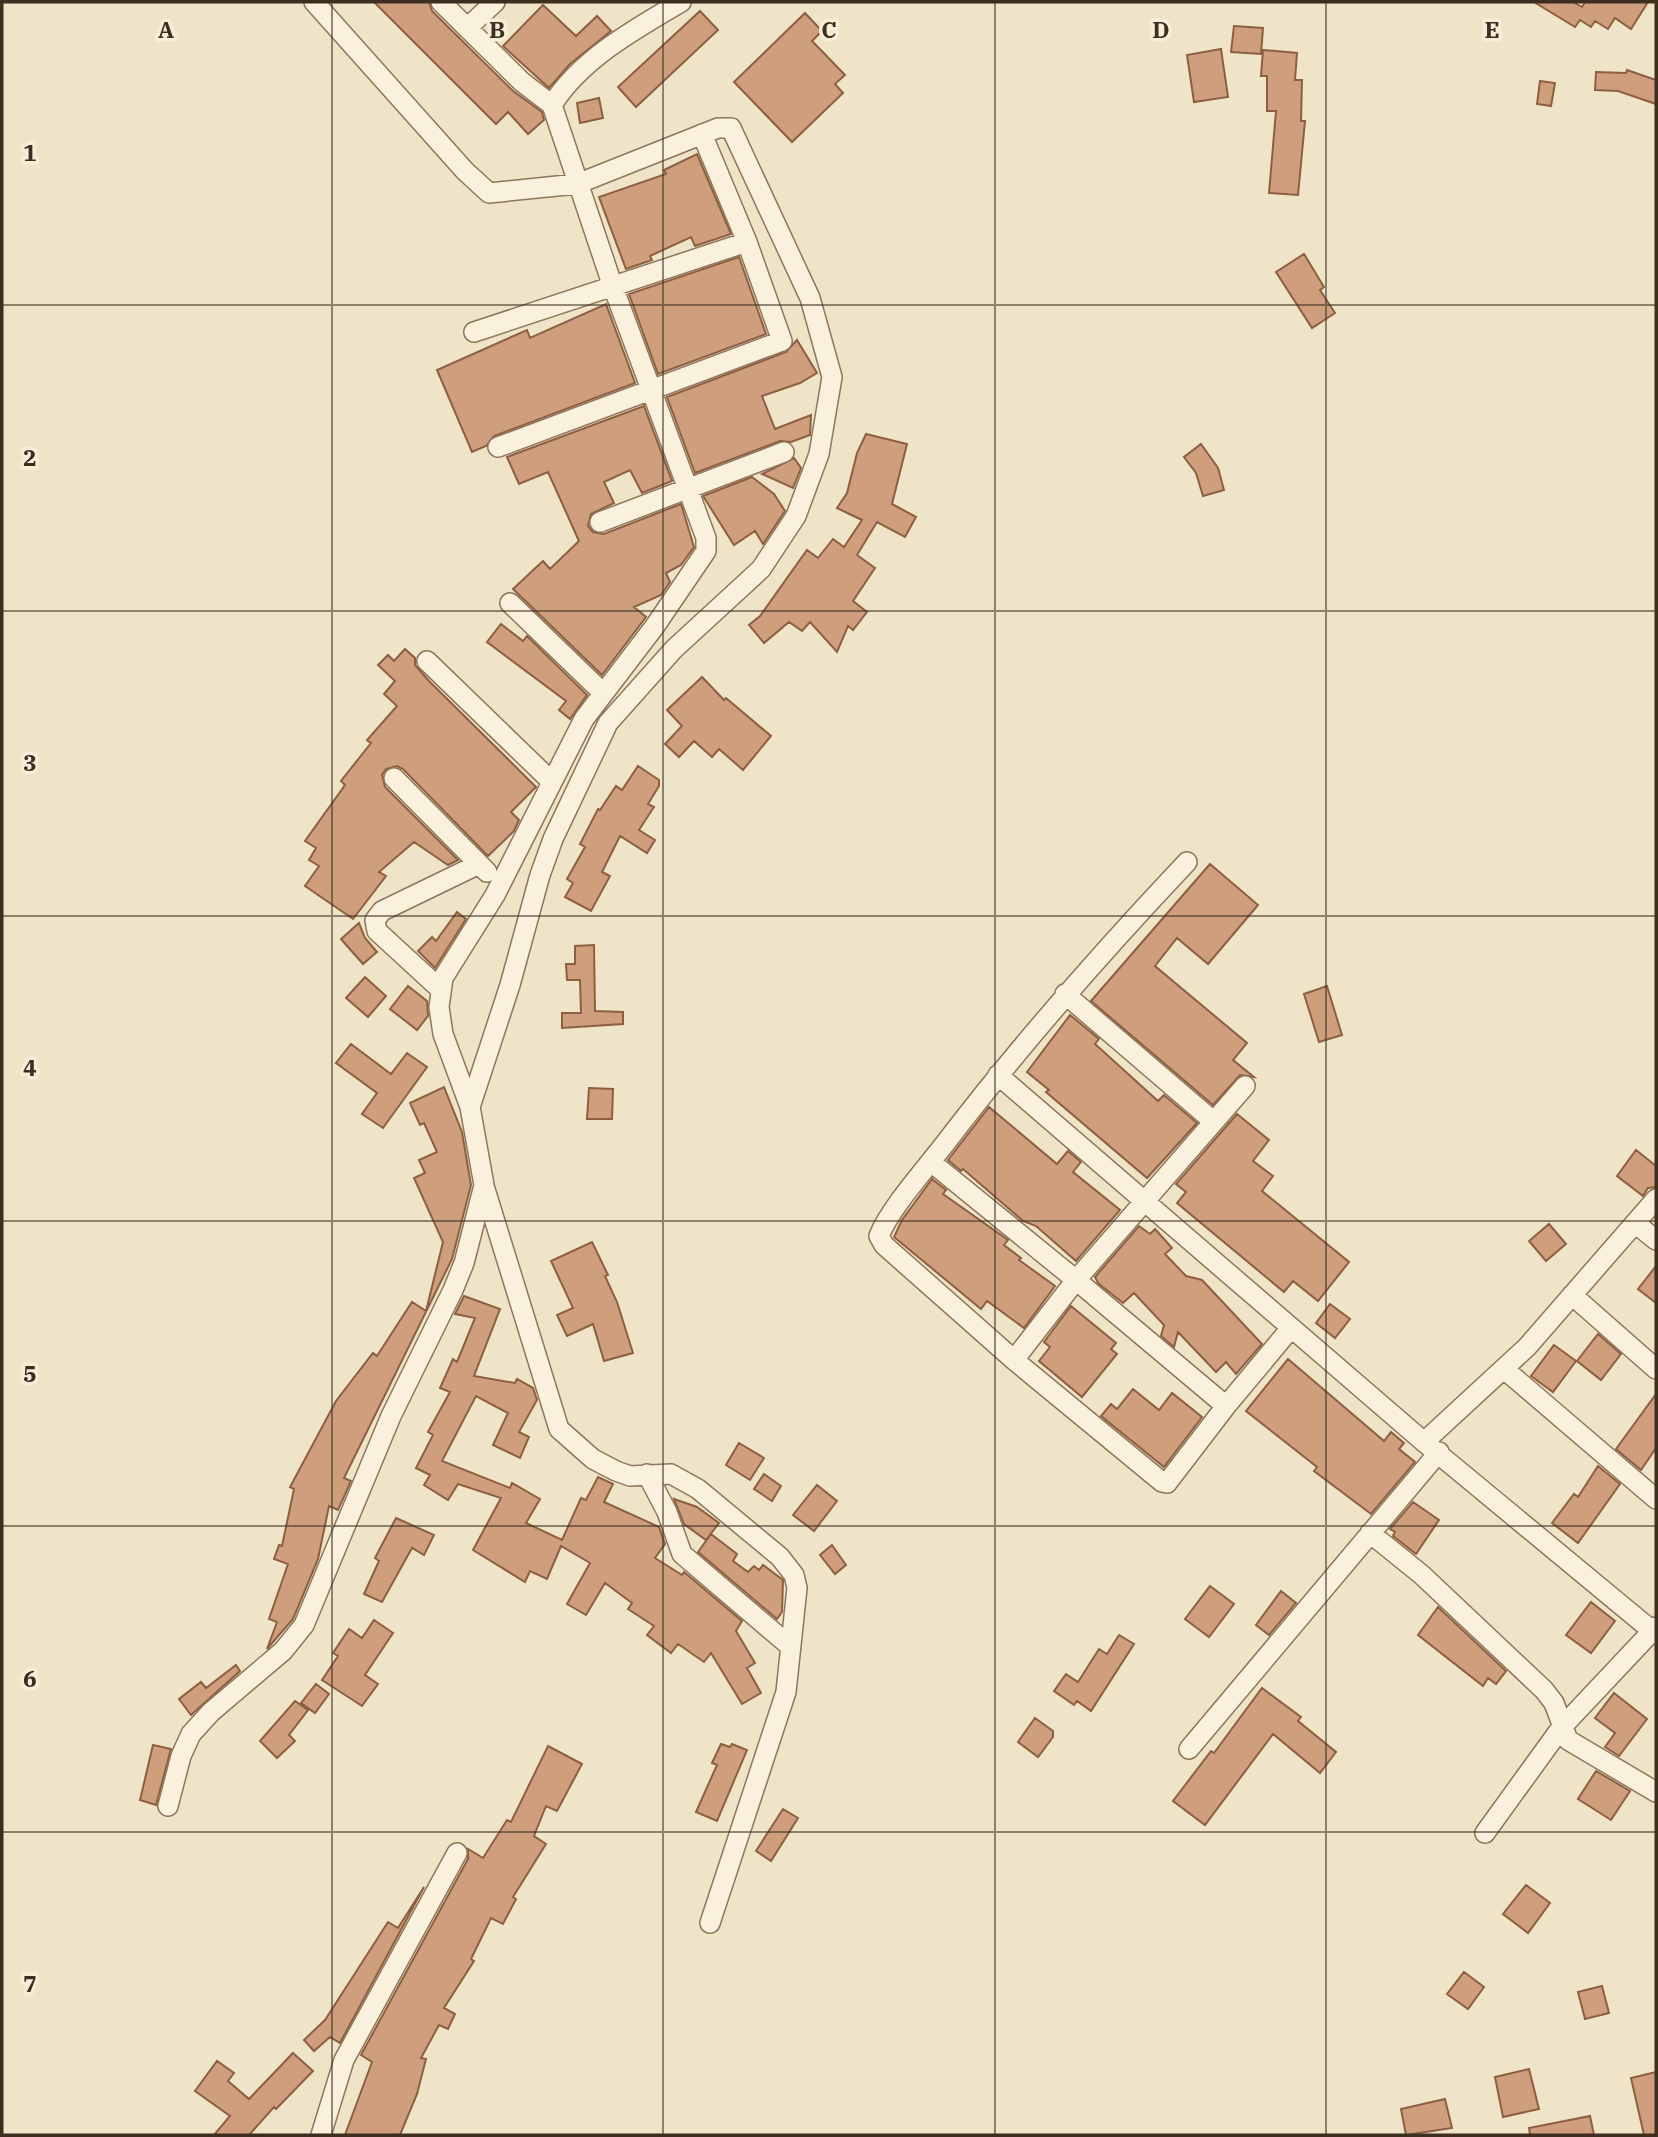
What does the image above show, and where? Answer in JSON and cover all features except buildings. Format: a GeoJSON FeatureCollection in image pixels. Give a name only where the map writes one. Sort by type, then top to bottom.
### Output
{"type":"FeatureCollection","features":[{"type":"Feature","properties":{"kind":"street"},"geometry":{"type":"LineString","coordinates":[[314,2],[483,189],[500,194],[577,184],[725,126],[734,132],[810,298],[832,377],[819,454],[796,516],[761,569],[674,649],[608,723],[553,839],[470,1107]]}},
{"type":"Feature","properties":{"kind":"street"},"geometry":{"type":"LineString","coordinates":[[441,2],[522,82],[552,105],[612,284],[706,538],[706,551],[655,626],[584,719],[500,885],[447,968],[439,988],[443,1034],[470,1107],[484,1185],[559,1429],[568,1439],[606,1467],[630,1476],[671,1474],[698,1489],[751,1530],[790,1569],[797,1588],[786,1692],[710,1923]]}},
{"type":"Feature","properties":{"kind":"street"},"geometry":{"type":"LineString","coordinates":[[467,28],[495,2]]}},
{"type":"Feature","properties":{"kind":"street"},"geometry":{"type":"LineString","coordinates":[[552,105],[575,77],[606,51],[681,2]]}},
{"type":"Feature","properties":{"kind":"street"},"geometry":{"type":"LineString","coordinates":[[498,447],[782,341],[747,242],[702,134]]}},
{"type":"Feature","properties":{"kind":"street"},"geometry":{"type":"LineString","coordinates":[[474,332],[612,284],[747,242]]}},
{"type":"Feature","properties":{"kind":"street"},"geometry":{"type":"LineString","coordinates":[[600,522],[784,452]]}},
{"type":"Feature","properties":{"kind":"street"},"geometry":{"type":"LineString","coordinates":[[510,603],[603,693]]}},
{"type":"Feature","properties":{"kind":"street"},"geometry":{"type":"LineString","coordinates":[[427,661],[551,781]]}},
{"type":"Feature","properties":{"kind":"street"},"geometry":{"type":"LineString","coordinates":[[394,778],[500,885]]}},
{"type":"Feature","properties":{"kind":"street"},"geometry":{"type":"LineString","coordinates":[[1186,862],[1065,994],[998,1075],[931,1162],[879,1236],[884,1245],[1014,1360],[1161,1482],[1172,1480],[1226,1406],[1291,1328]]}},
{"type":"Feature","properties":{"kind":"street"},"geometry":{"type":"LineString","coordinates":[[439,988],[377,931],[375,920],[382,911],[479,864]]}},
{"type":"Feature","properties":{"kind":"street"},"geometry":{"type":"LineString","coordinates":[[1065,994],[1213,1121]]}},
{"type":"Feature","properties":{"kind":"street"},"geometry":{"type":"LineString","coordinates":[[998,1075],[1431,1447],[1655,1630],[1561,1728],[1485,1833]]}},
{"type":"Feature","properties":{"kind":"street"},"geometry":{"type":"LineString","coordinates":[[1014,1360],[1076,1280],[1245,1086]]}},
{"type":"Feature","properties":{"kind":"street"},"geometry":{"type":"LineString","coordinates":[[931,1162],[1226,1406]]}},
{"type":"Feature","properties":{"kind":"street"},"geometry":{"type":"LineString","coordinates":[[168,1806],[181,1756],[191,1734],[211,1712],[283,1651],[304,1625],[391,1416],[457,1281],[484,1185]]}},
{"type":"Feature","properties":{"kind":"street"},"geometry":{"type":"LineString","coordinates":[[1189,1749],[1370,1533],[1419,1480],[1431,1447],[1503,1368],[1527,1347],[1656,1199]]}},
{"type":"Feature","properties":{"kind":"street"},"geometry":{"type":"LineString","coordinates":[[1635,1223],[1656,1240]]}},
{"type":"Feature","properties":{"kind":"street"},"geometry":{"type":"LineString","coordinates":[[1572,1295],[1656,1369]]}},
{"type":"Feature","properties":{"kind":"street"},"geometry":{"type":"LineString","coordinates":[[1503,1368],[1656,1499]]}},
{"type":"Feature","properties":{"kind":"street"},"geometry":{"type":"LineString","coordinates":[[647,1475],[667,1512],[682,1554],[791,1647]]}},
{"type":"Feature","properties":{"kind":"street"},"geometry":{"type":"LineString","coordinates":[[1370,1533],[1422,1575],[1544,1690],[1554,1703],[1561,1728],[1568,1740],[1656,1792]]}},
{"type":"Feature","properties":{"kind":"street"},"geometry":{"type":"LineString","coordinates":[[321,2135],[348,2051],[457,1853]]}}]}
